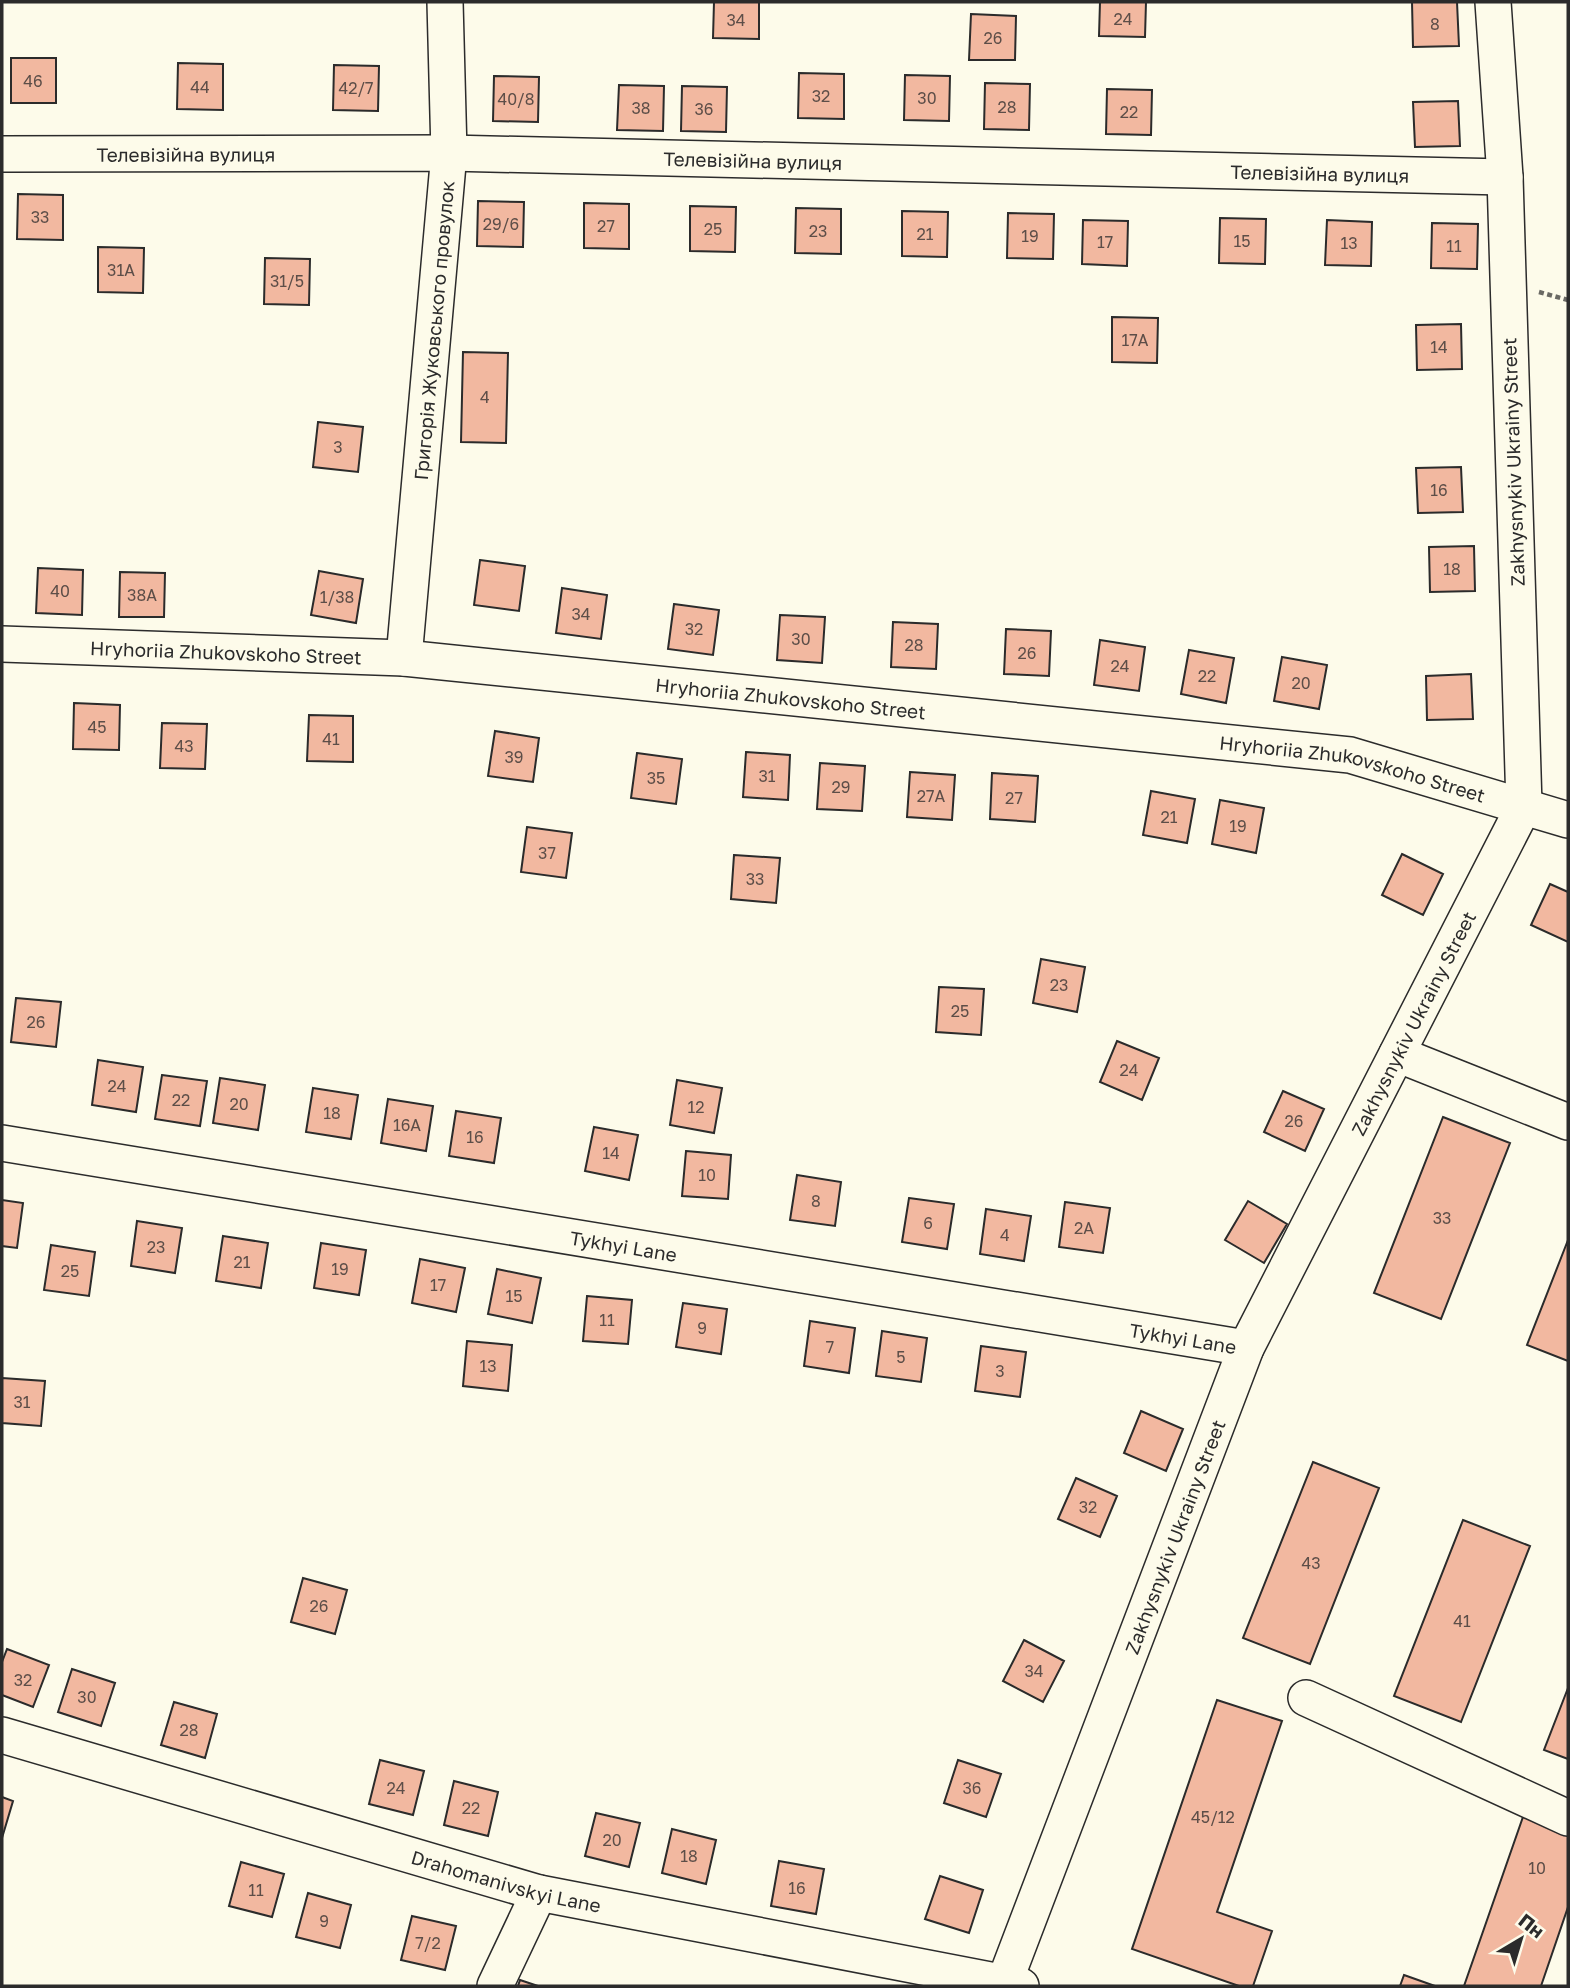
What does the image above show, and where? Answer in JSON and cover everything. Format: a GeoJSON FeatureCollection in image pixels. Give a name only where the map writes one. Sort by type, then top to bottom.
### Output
{"type":"FeatureCollection","features":[{"type":"Feature","properties":{"kind":"street","name":"Григорія Жуковського провулок"},"geometry":{"type":"LineString","coordinates":[[404,658],[449,153],[445,2]]}},
{"type":"Feature","properties":{"kind":"street","name":"Zakhysnykiv Ukrainy Street"},"geometry":{"type":"LineString","coordinates":[[1009,1985],[1246,1348],[1524,806],[1505,177],[1493,2]]}},
{"type":"Feature","properties":{"kind":"street","name":"Телевізійна вулиця"},"geometry":{"type":"LineString","coordinates":[[2,154],[449,153],[1505,177]]}},
{"type":"Feature","properties":{"kind":"street","name":"Hryhoriia Zhukovskoho Street"},"geometry":{"type":"LineString","coordinates":[[2,644],[404,658],[1350,755],[1568,820]]}},
{"type":"Feature","properties":{"kind":"street"},"geometry":{"type":"LineString","coordinates":[[1397,1054],[1568,1122]]}},
{"type":"Feature","properties":{"kind":"street","name":"Tykhyi Lane"},"geometry":{"type":"LineString","coordinates":[[2,1143],[1246,1348]]}},
{"type":"Feature","properties":{"kind":"street"},"geometry":{"type":"LineString","coordinates":[[1306,1698],[1568,1818]]}},
{"type":"Feature","properties":{"kind":"street","name":"Drahomanivskyi Lane"},"geometry":{"type":"LineString","coordinates":[[2,1735],[539,1894],[1009,1985]]}},
{"type":"Feature","properties":{"kind":"street"},"geometry":{"type":"LineString","coordinates":[[495,1986],[539,1894]]}},
{"type":"Feature","properties":{"kind":"building"},"geometry":{"type":"Polygon","coordinates":[[[714,2],[759,2],[759,39],[713,38],[714,2]]]}},
{"type":"Feature","properties":{"kind":"building"},"geometry":{"type":"Polygon","coordinates":[[[1100,2],[1146,2],[1145,37],[1099,36],[1100,2]]]}},
{"type":"Feature","properties":{"kind":"building"},"geometry":{"type":"Polygon","coordinates":[[[1412,2],[1457,2],[1459,46],[1413,47],[1412,2]]]}},
{"type":"Feature","properties":{"kind":"building"},"geometry":{"type":"Polygon","coordinates":[[[971,14],[1016,16],[1015,60],[969,60],[971,14]]]}},
{"type":"Feature","properties":{"kind":"building"},"geometry":{"type":"Polygon","coordinates":[[[11,58],[56,58],[56,103],[11,103],[11,58]]]}},
{"type":"Feature","properties":{"kind":"building"},"geometry":{"type":"Polygon","coordinates":[[[178,63],[223,64],[223,110],[177,109],[178,63]]]}},
{"type":"Feature","properties":{"kind":"building"},"geometry":{"type":"Polygon","coordinates":[[[334,65],[379,66],[378,111],[333,110],[334,65]]]}},
{"type":"Feature","properties":{"kind":"building"},"geometry":{"type":"Polygon","coordinates":[[[799,73],[844,74],[844,119],[798,118],[799,73]]]}},
{"type":"Feature","properties":{"kind":"building"},"geometry":{"type":"Polygon","coordinates":[[[905,75],[950,76],[949,121],[904,120],[905,75]]]}},
{"type":"Feature","properties":{"kind":"building"},"geometry":{"type":"Polygon","coordinates":[[[494,76],[539,77],[538,122],[493,121],[494,76]]]}},
{"type":"Feature","properties":{"kind":"building"},"geometry":{"type":"Polygon","coordinates":[[[985,83],[1030,84],[1029,130],[984,129],[985,83]]]}},
{"type":"Feature","properties":{"kind":"building"},"geometry":{"type":"Polygon","coordinates":[[[619,85],[664,86],[663,131],[617,130],[619,85]]]}},
{"type":"Feature","properties":{"kind":"building"},"geometry":{"type":"Polygon","coordinates":[[[682,86],[727,87],[726,132],[681,131],[682,86]]]}},
{"type":"Feature","properties":{"kind":"building"},"geometry":{"type":"Polygon","coordinates":[[[1107,89],[1152,90],[1151,135],[1106,134],[1107,89]]]}},
{"type":"Feature","properties":{"kind":"building"},"geometry":{"type":"Polygon","coordinates":[[[1458,101],[1460,146],[1415,147],[1413,102],[1458,101]]]}},
{"type":"Feature","properties":{"kind":"building"},"geometry":{"type":"Polygon","coordinates":[[[18,194],[63,195],[63,240],[17,239],[18,194]]]}},
{"type":"Feature","properties":{"kind":"building"},"geometry":{"type":"Polygon","coordinates":[[[478,201],[524,202],[523,247],[477,246],[478,201]]]}},
{"type":"Feature","properties":{"kind":"building"},"geometry":{"type":"Polygon","coordinates":[[[584,203],[629,204],[629,249],[584,248],[584,203]]]}},
{"type":"Feature","properties":{"kind":"building"},"geometry":{"type":"Polygon","coordinates":[[[690,206],[736,207],[735,252],[690,251],[690,206]]]}},
{"type":"Feature","properties":{"kind":"building"},"geometry":{"type":"Polygon","coordinates":[[[796,208],[841,209],[841,254],[795,253],[796,208]]]}},
{"type":"Feature","properties":{"kind":"building"},"geometry":{"type":"Polygon","coordinates":[[[902,211],[948,212],[947,257],[902,256],[902,211]]]}},
{"type":"Feature","properties":{"kind":"building"},"geometry":{"type":"Polygon","coordinates":[[[1008,213],[1054,214],[1053,259],[1007,258],[1008,213]]]}},
{"type":"Feature","properties":{"kind":"building"},"geometry":{"type":"Polygon","coordinates":[[[1220,218],[1266,219],[1265,264],[1219,263],[1220,218]]]}},
{"type":"Feature","properties":{"kind":"building"},"geometry":{"type":"Polygon","coordinates":[[[1083,220],[1128,221],[1127,266],[1082,264],[1083,220]]]}},
{"type":"Feature","properties":{"kind":"building"},"geometry":{"type":"Polygon","coordinates":[[[1327,220],[1372,222],[1371,266],[1325,265],[1327,220]]]}},
{"type":"Feature","properties":{"kind":"building"},"geometry":{"type":"Polygon","coordinates":[[[1432,223],[1478,224],[1477,269],[1431,268],[1432,223]]]}},
{"type":"Feature","properties":{"kind":"building"},"geometry":{"type":"Polygon","coordinates":[[[98,247],[144,248],[143,293],[98,292],[98,247]]]}},
{"type":"Feature","properties":{"kind":"building"},"geometry":{"type":"Polygon","coordinates":[[[265,258],[310,259],[309,305],[264,304],[265,258]]]}},
{"type":"Feature","properties":{"kind":"building"},"geometry":{"type":"Polygon","coordinates":[[[1112,317],[1158,318],[1157,363],[1112,362],[1112,317]]]}},
{"type":"Feature","properties":{"kind":"building"},"geometry":{"type":"Polygon","coordinates":[[[1461,324],[1462,369],[1417,370],[1416,325],[1461,324]]]}},
{"type":"Feature","properties":{"kind":"building"},"geometry":{"type":"Polygon","coordinates":[[[463,352],[508,353],[506,443],[461,442],[463,352]]]}},
{"type":"Feature","properties":{"kind":"building"},"geometry":{"type":"Polygon","coordinates":[[[318,422],[363,427],[358,472],[313,467],[318,422]]]}},
{"type":"Feature","properties":{"kind":"building"},"geometry":{"type":"Polygon","coordinates":[[[1461,467],[1463,512],[1418,513],[1416,468],[1461,467]]]}},
{"type":"Feature","properties":{"kind":"building"},"geometry":{"type":"Polygon","coordinates":[[[1474,546],[1475,591],[1430,592],[1429,547],[1474,546]]]}},
{"type":"Feature","properties":{"kind":"building"},"geometry":{"type":"Polygon","coordinates":[[[480,560],[525,566],[519,611],[474,605],[480,560]]]}},
{"type":"Feature","properties":{"kind":"building"},"geometry":{"type":"Polygon","coordinates":[[[38,568],[83,570],[82,615],[36,613],[38,568]]]}},
{"type":"Feature","properties":{"kind":"building"},"geometry":{"type":"Polygon","coordinates":[[[319,571],[363,579],[356,623],[311,615],[319,571]]]}},
{"type":"Feature","properties":{"kind":"building"},"geometry":{"type":"Polygon","coordinates":[[[120,572],[165,573],[164,617],[119,617],[120,572]]]}},
{"type":"Feature","properties":{"kind":"building"},"geometry":{"type":"Polygon","coordinates":[[[562,588],[607,595],[601,639],[556,633],[562,588]]]}},
{"type":"Feature","properties":{"kind":"building"},"geometry":{"type":"Polygon","coordinates":[[[674,604],[719,610],[713,655],[668,649],[674,604]]]}},
{"type":"Feature","properties":{"kind":"building"},"geometry":{"type":"Polygon","coordinates":[[[780,615],[825,617],[822,663],[777,660],[780,615]]]}},
{"type":"Feature","properties":{"kind":"building"},"geometry":{"type":"Polygon","coordinates":[[[893,622],[938,624],[936,669],[891,667],[893,622]]]}},
{"type":"Feature","properties":{"kind":"building"},"geometry":{"type":"Polygon","coordinates":[[[1006,629],[1051,631],[1049,676],[1004,674],[1006,629]]]}},
{"type":"Feature","properties":{"kind":"building"},"geometry":{"type":"Polygon","coordinates":[[[1100,640],[1145,647],[1139,691],[1094,685],[1100,640]]]}},
{"type":"Feature","properties":{"kind":"building"},"geometry":{"type":"Polygon","coordinates":[[[1189,650],[1234,658],[1226,703],[1181,694],[1189,650]]]}},
{"type":"Feature","properties":{"kind":"building"},"geometry":{"type":"Polygon","coordinates":[[[1282,657],[1327,665],[1319,709],[1274,701],[1282,657]]]}},
{"type":"Feature","properties":{"kind":"building"},"geometry":{"type":"Polygon","coordinates":[[[1471,674],[1473,719],[1427,720],[1426,676],[1471,674]]]}},
{"type":"Feature","properties":{"kind":"building"},"geometry":{"type":"Polygon","coordinates":[[[74,703],[120,705],[119,750],[73,749],[74,703]]]}},
{"type":"Feature","properties":{"kind":"building"},"geometry":{"type":"Polygon","coordinates":[[[309,715],[353,716],[353,762],[307,761],[309,715]]]}},
{"type":"Feature","properties":{"kind":"building"},"geometry":{"type":"Polygon","coordinates":[[[162,723],[207,724],[205,769],[160,768],[162,723]]]}},
{"type":"Feature","properties":{"kind":"building"},"geometry":{"type":"Polygon","coordinates":[[[495,731],[539,738],[533,782],[488,776],[495,731]]]}},
{"type":"Feature","properties":{"kind":"building"},"geometry":{"type":"Polygon","coordinates":[[[746,752],[790,755],[788,800],[743,797],[746,752]]]}},
{"type":"Feature","properties":{"kind":"building"},"geometry":{"type":"Polygon","coordinates":[[[637,753],[682,759],[676,804],[631,798],[637,753]]]}},
{"type":"Feature","properties":{"kind":"building"},"geometry":{"type":"Polygon","coordinates":[[[820,763],[865,766],[862,811],[817,809],[820,763]]]}},
{"type":"Feature","properties":{"kind":"building"},"geometry":{"type":"Polygon","coordinates":[[[910,772],[955,775],[952,820],[907,817],[910,772]]]}},
{"type":"Feature","properties":{"kind":"building"},"geometry":{"type":"Polygon","coordinates":[[[992,773],[1038,776],[1035,822],[990,819],[992,773]]]}},
{"type":"Feature","properties":{"kind":"building"},"geometry":{"type":"Polygon","coordinates":[[[1151,791],[1195,799],[1187,843],[1143,835],[1151,791]]]}},
{"type":"Feature","properties":{"kind":"building"},"geometry":{"type":"Polygon","coordinates":[[[1220,800],[1264,808],[1256,853],[1212,844],[1220,800]]]}},
{"type":"Feature","properties":{"kind":"building"},"geometry":{"type":"Polygon","coordinates":[[[527,827],[572,833],[566,878],[521,872],[527,827]]]}},
{"type":"Feature","properties":{"kind":"building"},"geometry":{"type":"Polygon","coordinates":[[[1402,854],[1443,874],[1423,915],[1382,895],[1402,854]]]}},
{"type":"Feature","properties":{"kind":"building"},"geometry":{"type":"Polygon","coordinates":[[[734,855],[780,858],[776,903],[731,899],[734,855]]]}},
{"type":"Feature","properties":{"kind":"building"},"geometry":{"type":"Polygon","coordinates":[[[1550,884],[1568,892],[1568,942],[1531,925],[1550,884]]]}},
{"type":"Feature","properties":{"kind":"building"},"geometry":{"type":"Polygon","coordinates":[[[1041,959],[1085,967],[1077,1012],[1033,1003],[1041,959]]]}},
{"type":"Feature","properties":{"kind":"building"},"geometry":{"type":"Polygon","coordinates":[[[939,987],[984,989],[981,1035],[936,1032],[939,987]]]}},
{"type":"Feature","properties":{"kind":"building"},"geometry":{"type":"Polygon","coordinates":[[[16,998],[61,1002],[56,1047],[11,1042],[16,998]]]}},
{"type":"Feature","properties":{"kind":"building"},"geometry":{"type":"Polygon","coordinates":[[[1117,1041],[1159,1058],[1142,1100],[1100,1082],[1117,1041]]]}},
{"type":"Feature","properties":{"kind":"building"},"geometry":{"type":"Polygon","coordinates":[[[98,1060],[143,1067],[136,1112],[92,1105],[98,1060]]]}},
{"type":"Feature","properties":{"kind":"building"},"geometry":{"type":"Polygon","coordinates":[[[162,1075],[207,1081],[200,1126],[155,1119],[162,1075]]]}},
{"type":"Feature","properties":{"kind":"building"},"geometry":{"type":"Polygon","coordinates":[[[220,1078],[265,1085],[258,1130],[213,1123],[220,1078]]]}},
{"type":"Feature","properties":{"kind":"building"},"geometry":{"type":"Polygon","coordinates":[[[677,1080],[722,1088],[714,1133],[670,1125],[677,1080]]]}},
{"type":"Feature","properties":{"kind":"building"},"geometry":{"type":"Polygon","coordinates":[[[313,1088],[358,1095],[351,1139],[306,1132],[313,1088]]]}},
{"type":"Feature","properties":{"kind":"building"},"geometry":{"type":"Polygon","coordinates":[[[1283,1091],[1324,1109],[1305,1151],[1264,1132],[1283,1091]]]}},
{"type":"Feature","properties":{"kind":"building"},"geometry":{"type":"Polygon","coordinates":[[[388,1099],[433,1106],[426,1151],[381,1143],[388,1099]]]}},
{"type":"Feature","properties":{"kind":"building"},"geometry":{"type":"Polygon","coordinates":[[[456,1111],[501,1118],[494,1163],[449,1156],[456,1111]]]}},
{"type":"Feature","properties":{"kind":"building"},"geometry":{"type":"Polygon","coordinates":[[[1443,1117],[1510,1143],[1441,1319],[1374,1293],[1443,1117]]]}},
{"type":"Feature","properties":{"kind":"building"},"geometry":{"type":"Polygon","coordinates":[[[594,1127],[638,1135],[629,1180],[585,1171],[594,1127]]]}},
{"type":"Feature","properties":{"kind":"building"},"geometry":{"type":"Polygon","coordinates":[[[686,1151],[731,1155],[728,1199],[682,1196],[686,1151]]]}},
{"type":"Feature","properties":{"kind":"building"},"geometry":{"type":"Polygon","coordinates":[[[797,1175],[841,1182],[835,1226],[790,1220],[797,1175]]]}},
{"type":"Feature","properties":{"kind":"building"},"geometry":{"type":"Polygon","coordinates":[[[909,1198],[954,1204],[947,1249],[902,1242],[909,1198]]]}},
{"type":"Feature","properties":{"kind":"building"},"geometry":{"type":"Polygon","coordinates":[[[2,1200],[23,1203],[17,1248],[2,1246],[2,1200]]]}},
{"type":"Feature","properties":{"kind":"building"},"geometry":{"type":"Polygon","coordinates":[[[1248,1201],[1287,1224],[1264,1263],[1225,1240],[1248,1201]]]}},
{"type":"Feature","properties":{"kind":"building"},"geometry":{"type":"Polygon","coordinates":[[[1065,1202],[1110,1208],[1103,1253],[1059,1247],[1065,1202]]]}},
{"type":"Feature","properties":{"kind":"building"},"geometry":{"type":"Polygon","coordinates":[[[986,1209],[1031,1216],[1024,1261],[980,1254],[986,1209]]]}},
{"type":"Feature","properties":{"kind":"building"},"geometry":{"type":"Polygon","coordinates":[[[137,1221],[182,1228],[175,1273],[131,1266],[137,1221]]]}},
{"type":"Feature","properties":{"kind":"building"},"geometry":{"type":"Polygon","coordinates":[[[223,1236],[268,1243],[261,1288],[216,1281],[223,1236]]]}},
{"type":"Feature","properties":{"kind":"building"},"geometry":{"type":"Polygon","coordinates":[[[1568,1240],[1568,1361],[1527,1345],[1568,1240]]]}},
{"type":"Feature","properties":{"kind":"building"},"geometry":{"type":"Polygon","coordinates":[[[321,1243],[366,1250],[359,1295],[314,1288],[321,1243]]]}},
{"type":"Feature","properties":{"kind":"building"},"geometry":{"type":"Polygon","coordinates":[[[51,1245],[95,1252],[89,1296],[44,1290],[51,1245]]]}},
{"type":"Feature","properties":{"kind":"building"},"geometry":{"type":"Polygon","coordinates":[[[420,1259],[465,1268],[456,1312],[412,1303],[420,1259]]]}},
{"type":"Feature","properties":{"kind":"building"},"geometry":{"type":"Polygon","coordinates":[[[497,1269],[541,1278],[532,1323],[488,1314],[497,1269]]]}},
{"type":"Feature","properties":{"kind":"building"},"geometry":{"type":"Polygon","coordinates":[[[587,1296],[632,1300],[628,1344],[583,1341],[587,1296]]]}},
{"type":"Feature","properties":{"kind":"building"},"geometry":{"type":"Polygon","coordinates":[[[683,1303],[727,1309],[721,1354],[676,1347],[683,1303]]]}},
{"type":"Feature","properties":{"kind":"building"},"geometry":{"type":"Polygon","coordinates":[[[810,1321],[855,1328],[849,1373],[804,1366],[810,1321]]]}},
{"type":"Feature","properties":{"kind":"building"},"geometry":{"type":"Polygon","coordinates":[[[882,1331],[927,1338],[921,1382],[876,1376],[882,1331]]]}},
{"type":"Feature","properties":{"kind":"building"},"geometry":{"type":"Polygon","coordinates":[[[467,1341],[512,1345],[508,1391],[463,1386],[467,1341]]]}},
{"type":"Feature","properties":{"kind":"building"},"geometry":{"type":"Polygon","coordinates":[[[981,1346],[1026,1352],[1020,1397],[975,1391],[981,1346]]]}},
{"type":"Feature","properties":{"kind":"building"},"geometry":{"type":"Polygon","coordinates":[[[2,1378],[45,1381],[41,1426],[2,1423],[2,1378]]]}},
{"type":"Feature","properties":{"kind":"building"},"geometry":{"type":"Polygon","coordinates":[[[1141,1411],[1183,1429],[1166,1471],[1124,1453],[1141,1411]]]}},
{"type":"Feature","properties":{"kind":"building"},"geometry":{"type":"Polygon","coordinates":[[[1313,1462],[1379,1488],[1310,1664],[1243,1638],[1313,1462]]]}},
{"type":"Feature","properties":{"kind":"building"},"geometry":{"type":"Polygon","coordinates":[[[1076,1478],[1117,1496],[1100,1537],[1058,1519],[1076,1478]]]}},
{"type":"Feature","properties":{"kind":"building"},"geometry":{"type":"Polygon","coordinates":[[[1463,1520],[1530,1546],[1461,1722],[1394,1696],[1463,1520]]]}},
{"type":"Feature","properties":{"kind":"building"},"geometry":{"type":"Polygon","coordinates":[[[303,1578],[347,1590],[335,1634],[291,1622],[303,1578]]]}},
{"type":"Feature","properties":{"kind":"building"},"geometry":{"type":"Polygon","coordinates":[[[1024,1640],[1064,1661],[1043,1702],[1003,1681],[1024,1640]]]}},
{"type":"Feature","properties":{"kind":"building"},"geometry":{"type":"Polygon","coordinates":[[[7,1649],[49,1665],[33,1707],[2,1695],[2,1662],[7,1649]]]}},
{"type":"Feature","properties":{"kind":"building"},"geometry":{"type":"Polygon","coordinates":[[[72,1669],[115,1683],[101,1726],[58,1712],[72,1669]]]}},
{"type":"Feature","properties":{"kind":"building"},"geometry":{"type":"Polygon","coordinates":[[[1568,1688],[1568,1759],[1544,1750],[1568,1688]]]}},
{"type":"Feature","properties":{"kind":"building"},"geometry":{"type":"Polygon","coordinates":[[[1217,1700],[1282,1721],[1217,1912],[1272,1931],[1253,1986],[1239,1986],[1132,1949],[1217,1700]]]}},
{"type":"Feature","properties":{"kind":"building"},"geometry":{"type":"Polygon","coordinates":[[[174,1702],[217,1714],[205,1758],[161,1745],[174,1702]]]}},
{"type":"Feature","properties":{"kind":"building"},"geometry":{"type":"Polygon","coordinates":[[[380,1760],[424,1771],[413,1815],[369,1804],[380,1760]]]}},
{"type":"Feature","properties":{"kind":"building"},"geometry":{"type":"Polygon","coordinates":[[[958,1760],[1001,1774],[986,1817],[944,1803],[958,1760]]]}},
{"type":"Feature","properties":{"kind":"building"},"geometry":{"type":"Polygon","coordinates":[[[454,1781],[498,1792],[488,1836],[444,1825],[454,1781]]]}},
{"type":"Feature","properties":{"kind":"building"},"geometry":{"type":"Polygon","coordinates":[[[2,1797],[13,1801],[2,1838],[2,1797]]]}},
{"type":"Feature","properties":{"kind":"building"},"geometry":{"type":"Polygon","coordinates":[[[596,1813],[640,1823],[629,1867],[585,1856],[596,1813]]]}},
{"type":"Feature","properties":{"kind":"building"},"geometry":{"type":"Polygon","coordinates":[[[1524,1814],[1568,1829],[1568,1907],[1541,1986],[1464,1986],[1524,1814]]]}},
{"type":"Feature","properties":{"kind":"building"},"geometry":{"type":"Polygon","coordinates":[[[672,1829],[716,1840],[706,1884],[662,1873],[672,1829]]]}},
{"type":"Feature","properties":{"kind":"building"},"geometry":{"type":"Polygon","coordinates":[[[779,1861],[824,1869],[816,1914],[771,1906],[779,1861]]]}},
{"type":"Feature","properties":{"kind":"building"},"geometry":{"type":"Polygon","coordinates":[[[241,1862],[284,1874],[272,1917],[229,1906],[241,1862]]]}},
{"type":"Feature","properties":{"kind":"building"},"geometry":{"type":"Polygon","coordinates":[[[940,1876],[983,1890],[969,1933],[925,1919],[940,1876]]]}},
{"type":"Feature","properties":{"kind":"building"},"geometry":{"type":"Polygon","coordinates":[[[308,1893],[351,1905],[340,1948],[296,1937],[308,1893]]]}},
{"type":"Feature","properties":{"kind":"building"},"geometry":{"type":"Polygon","coordinates":[[[412,1916],[456,1926],[445,1970],[401,1960],[412,1916]]]}},
{"type":"Feature","properties":{"kind":"building"},"geometry":{"type":"Polygon","coordinates":[[[1404,1975],[1435,1986],[1400,1986],[1404,1975]]]}},
{"type":"Feature","properties":{"kind":"building"},"geometry":{"type":"Polygon","coordinates":[[[520,1980],[538,1986],[518,1986],[520,1980]]]}}]}
